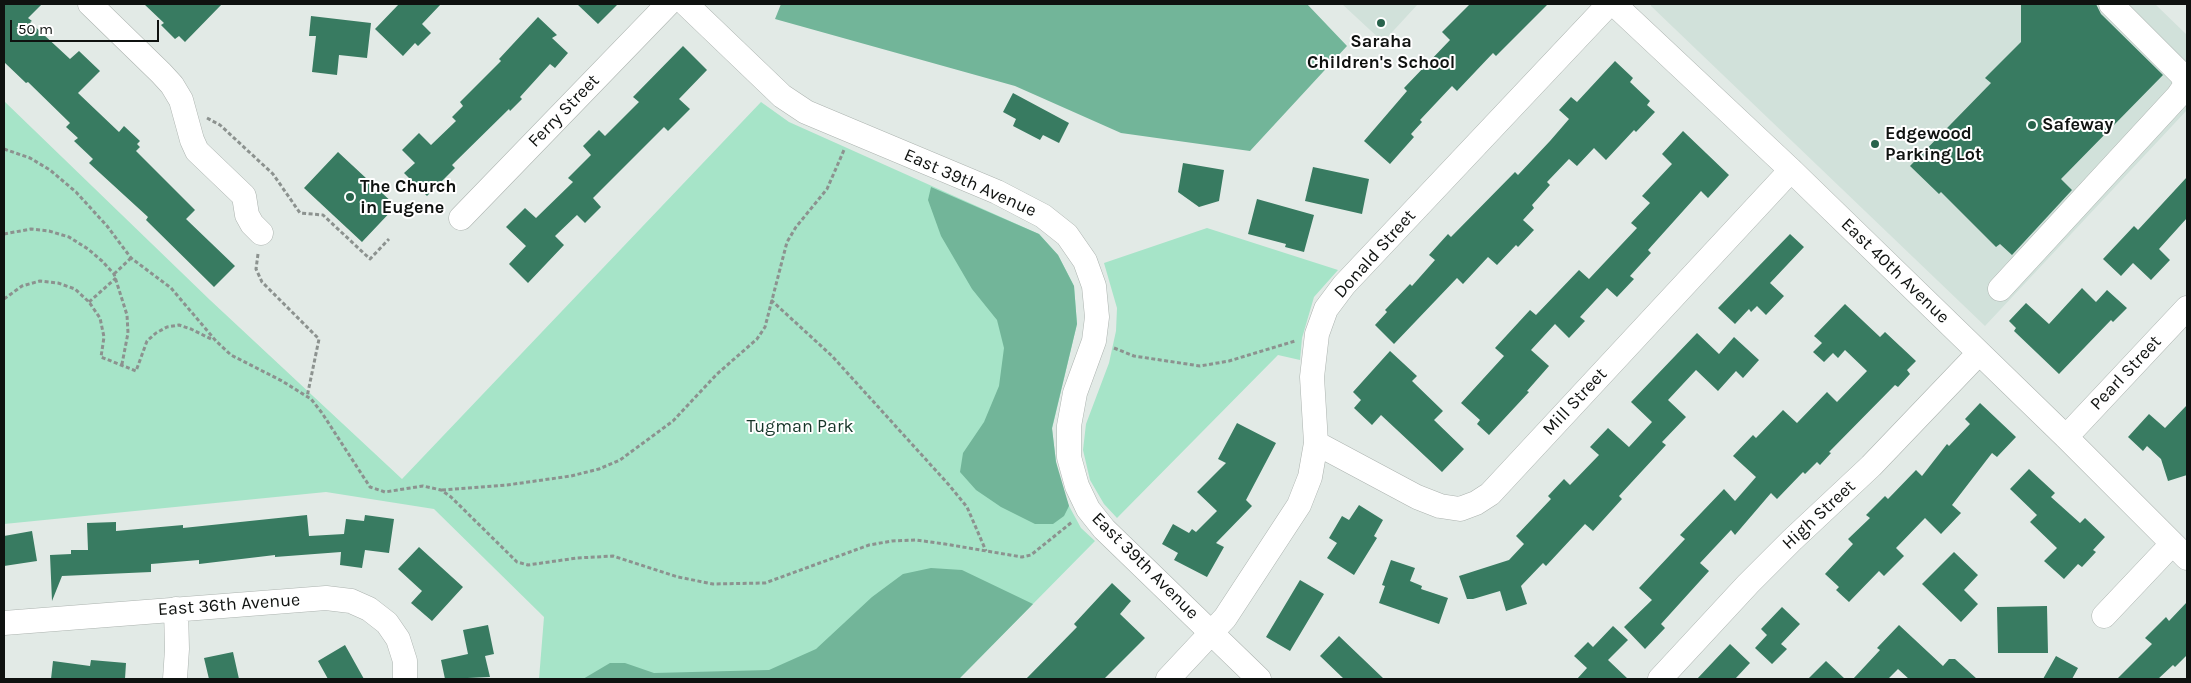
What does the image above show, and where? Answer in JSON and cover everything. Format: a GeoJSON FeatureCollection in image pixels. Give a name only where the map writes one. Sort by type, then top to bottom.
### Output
{"type":"FeatureCollection","features":[{"type":"Feature","properties":{"kind":"street"},"geometry":{"type":"LineString","coordinates":[[90,4],[172,86],[180,100],[197,151],[244,196],[247,215],[252,224],[261,233]]}},
{"type":"Feature","properties":{"kind":"street","name":"Ferry Street"},"geometry":{"type":"LineString","coordinates":[[461,218],[668,4]]}},
{"type":"Feature","properties":{"kind":"street","name":"East 39th Avenue"},"geometry":{"type":"LineString","coordinates":[[686,4],[782,96],[806,112],[997,192],[1043,216],[1067,235],[1085,261],[1094,286],[1097,317],[1094,341],[1076,393],[1069,426],[1069,457],[1077,486],[1088,509],[1104,528],[1260,679]]}},
{"type":"Feature","properties":{"kind":"street","name":"Donald Street"},"geometry":{"type":"LineString","coordinates":[[1168,679],[1213,633],[1233,608],[1299,505],[1310,477],[1316,443],[1312,377],[1317,334],[1326,309],[1344,285],[1609,4]]}},
{"type":"Feature","properties":{"kind":"street","name":"East 40th Avenue"},"geometry":{"type":"LineString","coordinates":[[1614,4],[1791,170],[2066,437],[2180,551],[2104,616]]}},
{"type":"Feature","properties":{"kind":"street"},"geometry":{"type":"LineString","coordinates":[[2000,289],[2172,103],[2185,86],[2184,76],[2111,4]]}},
{"type":"Feature","properties":{"kind":"street","name":"Mill Street"},"geometry":{"type":"LineString","coordinates":[[1316,443],[1417,497],[1440,506],[1460,509],[1476,503],[1490,494],[1791,170]]}},
{"type":"Feature","properties":{"kind":"street","name":"Pearl Street"},"geometry":{"type":"LineString","coordinates":[[2066,437],[2187,308]]}},
{"type":"Feature","properties":{"kind":"street","name":"High Street"},"geometry":{"type":"LineString","coordinates":[[1660,679],[1748,584],[1871,466],[1979,353]]}},
{"type":"Feature","properties":{"kind":"street","name":"East 36th Avenue"},"geometry":{"type":"LineString","coordinates":[[4,623],[326,598],[351,601],[369,609],[387,623],[398,639],[404,661],[405,679]]}},
{"type":"Feature","properties":{"kind":"street"},"geometry":{"type":"LineString","coordinates":[[175,679],[177,649],[176,610]]}},
{"type":"Feature","properties":{"kind":"path"},"geometry":{"type":"LineString","coordinates":[[200,114],[220,124],[273,174],[300,212],[323,215],[370,259],[389,239]]}},
{"type":"Feature","properties":{"kind":"path"},"geometry":{"type":"LineString","coordinates":[[4,149],[30,158],[50,170],[76,192],[107,226],[131,258],[170,288],[216,342],[231,355],[282,381],[308,397],[322,412],[370,487],[385,492],[423,486],[441,490],[507,485],[571,476],[599,469],[620,460],[673,421],[717,374],[757,339],[765,327],[770,300],[787,242],[796,227],[827,189],[852,131]]}},
{"type":"Feature","properties":{"kind":"path"},"geometry":{"type":"LineString","coordinates":[[4,234],[31,229],[49,231],[68,237],[88,248],[115,276],[128,315],[128,333],[122,364]]}},
{"type":"Feature","properties":{"kind":"path"},"geometry":{"type":"LineString","coordinates":[[261,233],[256,269],[262,282],[319,339],[308,397]]}},
{"type":"Feature","properties":{"kind":"path"},"geometry":{"type":"LineString","coordinates":[[90,302],[131,258]]}},
{"type":"Feature","properties":{"kind":"path"},"geometry":{"type":"LineString","coordinates":[[4,299],[22,286],[40,281],[58,283],[75,289],[90,302],[100,318],[104,337],[101,357],[136,371],[148,341],[156,333],[167,327],[179,325],[216,342]]}},
{"type":"Feature","properties":{"kind":"path"},"geometry":{"type":"LineString","coordinates":[[770,300],[832,356],[949,485],[967,507],[986,552]]}},
{"type":"Feature","properties":{"kind":"path"},"geometry":{"type":"LineString","coordinates":[[1094,341],[1134,356],[1200,366],[1229,361],[1317,334]]}},
{"type":"Feature","properties":{"kind":"path"},"geometry":{"type":"LineString","coordinates":[[441,490],[451,497],[517,562],[528,566],[577,558],[613,556],[678,577],[713,584],[738,585],[765,583],[870,545],[892,541],[916,540],[1022,557],[1031,555],[1088,509]]}},
{"type":"Feature","properties":{"kind":"shaded area","name":"Saraha Children's School"},"geometry":{"type":"Polygon","coordinates":[[[1342,4],[1418,4],[1383,42],[1342,4]]]}},
{"type":"Feature","properties":{"kind":"shaded area"},"geometry":{"type":"Polygon","coordinates":[[[1651,4],[2155,4],[2187,35],[2187,110],[1985,326],[1651,4]]]}},
{"type":"Feature","properties":{"kind":"green space"},"geometry":{"type":"Polygon","coordinates":[[[781,4],[1307,4],[1347,46],[1250,151],[1121,133],[1015,86],[775,19],[781,4]]]}},
{"type":"Feature","properties":{"kind":"green space","name":"Tugman Park"},"geometry":{"type":"Polygon","coordinates":[[[4,101],[210,300],[402,479],[761,102],[789,122],[1039,234],[1058,255],[1074,286],[1077,324],[1052,429],[1056,462],[1069,506],[1081,528],[1095,541],[959,679],[539,679],[544,617],[434,509],[326,492],[4,524],[4,101]]]}},
{"type":"Feature","properties":{"kind":"green space"},"geometry":{"type":"Polygon","coordinates":[[[931,187],[1039,234],[1058,255],[1074,286],[1077,324],[1052,428],[1056,462],[1069,506],[1064,516],[1053,524],[1035,524],[1001,507],[976,490],[960,472],[963,453],[984,422],[999,386],[1004,348],[997,320],[972,289],[941,236],[928,200],[931,187]]]}},
{"type":"Feature","properties":{"kind":"green space"},"geometry":{"type":"Polygon","coordinates":[[[1207,228],[1338,270],[1314,297],[1302,338],[1300,360],[1278,355],[1117,518],[1104,504],[1090,480],[1083,450],[1086,424],[1109,363],[1116,331],[1117,308],[1104,263],[1207,228]]]}},
{"type":"Feature","properties":{"kind":"green space"},"geometry":{"type":"Polygon","coordinates":[[[931,568],[962,570],[1033,604],[959,679],[583,679],[610,663],[625,663],[654,673],[769,670],[816,649],[872,597],[903,574],[931,568]]]}},
{"type":"Feature","properties":{"kind":"building"},"geometry":{"type":"Polygon","coordinates":[[[4,4],[42,4],[28,18],[32,21],[30,22],[70,59],[79,51],[100,71],[78,93],[119,132],[124,126],[140,141],[137,144],[140,147],[136,151],[195,210],[186,219],[235,266],[214,287],[146,220],[148,217],[89,163],[93,159],[74,141],[78,138],[66,127],[70,123],[28,82],[26,83],[4,62],[4,4]]]}},
{"type":"Feature","properties":{"kind":"building"},"geometry":{"type":"Polygon","coordinates":[[[144,4],[222,4],[185,42],[179,36],[175,39],[161,25],[164,23],[144,4]]]}},
{"type":"Feature","properties":{"kind":"building"},"geometry":{"type":"Polygon","coordinates":[[[399,4],[441,4],[422,24],[431,33],[418,46],[415,43],[403,56],[375,29],[399,4]]]}},
{"type":"Feature","properties":{"kind":"building"},"geometry":{"type":"Polygon","coordinates":[[[577,4],[618,4],[598,24],[577,4]]]}},
{"type":"Feature","properties":{"kind":"building"},"geometry":{"type":"Polygon","coordinates":[[[1470,4],[1548,4],[1496,56],[1493,53],[1457,91],[1452,86],[1420,120],[1422,122],[1411,134],[1414,137],[1390,164],[1364,141],[1407,91],[1404,88],[1450,40],[1442,32],[1470,4]]]}},
{"type":"Feature","properties":{"kind":"building","name":"Safeway"},"geometry":{"type":"Polygon","coordinates":[[[2021,4],[2096,4],[2101,14],[2163,75],[2061,179],[2072,190],[2012,255],[2000,244],[1996,247],[1941,192],[1939,194],[1910,166],[1991,83],[1985,78],[2021,42],[2021,4]]]}},
{"type":"Feature","properties":{"kind":"building"},"geometry":{"type":"Polygon","coordinates":[[[311,16],[371,23],[367,58],[339,55],[337,75],[312,72],[316,36],[309,36],[311,16]]]}},
{"type":"Feature","properties":{"kind":"building"},"geometry":{"type":"Polygon","coordinates":[[[538,17],[557,35],[552,38],[568,53],[555,68],[550,64],[520,97],[522,99],[510,111],[509,109],[452,165],[455,168],[427,196],[404,173],[415,163],[402,150],[419,133],[431,145],[456,121],[452,117],[463,106],[460,102],[501,61],[499,59],[538,17]]]}},
{"type":"Feature","properties":{"kind":"building"},"geometry":{"type":"Polygon","coordinates":[[[683,46],[707,70],[679,99],[690,109],[668,131],[664,127],[593,198],[601,207],[585,223],[577,215],[555,236],[564,245],[528,283],[509,264],[526,246],[506,227],[525,208],[536,218],[573,182],[568,178],[591,155],[583,146],[599,130],[605,136],[639,102],[633,97],[683,46]]]}},
{"type":"Feature","properties":{"kind":"building"},"geometry":{"type":"Polygon","coordinates":[[[1615,61],[1633,78],[1630,82],[1650,101],[1647,105],[1655,112],[1636,132],[1634,130],[1606,160],[1594,148],[1577,166],[1569,159],[1547,182],[1550,185],[1532,205],[1534,208],[1523,220],[1534,230],[1518,247],[1516,245],[1497,265],[1488,257],[1463,284],[1457,278],[1394,344],[1375,325],[1387,312],[1385,310],[1410,284],[1412,286],[1435,260],[1429,255],[1448,234],[1451,237],[1515,172],[1518,175],[1550,141],[1569,119],[1559,110],[1571,97],[1577,102],[1615,61]]]}},
{"type":"Feature","properties":{"kind":"building"},"geometry":{"type":"Polygon","coordinates":[[[1013,93],[1069,123],[1059,143],[1043,135],[1040,140],[1013,126],[1016,119],[1003,112],[1013,93]]]}},
{"type":"Feature","properties":{"kind":"building"},"geometry":{"type":"Polygon","coordinates":[[[1683,131],[1729,175],[1708,198],[1701,191],[1648,250],[1651,253],[1630,276],[1634,279],[1617,297],[1607,288],[1580,317],[1585,321],[1569,338],[1555,324],[1531,350],[1549,366],[1527,391],[1529,392],[1489,435],[1477,424],[1480,420],[1461,403],[1504,356],[1495,348],[1530,310],[1536,315],[1579,270],[1589,279],[1637,228],[1631,223],[1650,203],[1642,196],[1672,164],[1662,154],[1683,131]]]}},
{"type":"Feature","properties":{"kind":"building","name":"The Church in Eugene"},"geometry":{"type":"Polygon","coordinates":[[[338,152],[396,206],[362,242],[304,188],[338,152]]]}},
{"type":"Feature","properties":{"kind":"building"},"geometry":{"type":"Polygon","coordinates":[[[1183,163],[1224,170],[1219,201],[1199,207],[1178,192],[1183,163]]]}},
{"type":"Feature","properties":{"kind":"building"},"geometry":{"type":"Polygon","coordinates":[[[1313,167],[1369,179],[1362,214],[1305,201],[1313,167]]]}},
{"type":"Feature","properties":{"kind":"building"},"geometry":{"type":"Polygon","coordinates":[[[2187,177],[2187,218],[2159,249],[2170,260],[2151,280],[2133,263],[2121,276],[2103,259],[2134,226],[2138,230],[2187,177]]]}},
{"type":"Feature","properties":{"kind":"building"},"geometry":{"type":"Polygon","coordinates":[[[1257,199],[1314,215],[1304,252],[1285,247],[1286,244],[1248,234],[1257,199]]]}},
{"type":"Feature","properties":{"kind":"building"},"geometry":{"type":"Polygon","coordinates":[[[1790,234],[1804,247],[1770,283],[1784,296],[1766,315],[1757,306],[1751,312],[1749,309],[1735,324],[1718,308],[1790,234]]]}},
{"type":"Feature","properties":{"kind":"building"},"geometry":{"type":"Polygon","coordinates":[[[2082,288],[2096,302],[2107,290],[2127,308],[2113,322],[2111,320],[2059,374],[2014,331],[2016,328],[2009,321],[2026,303],[2049,324],[2082,288]]]}},
{"type":"Feature","properties":{"kind":"building"},"geometry":{"type":"Polygon","coordinates":[[[1845,304],[1880,337],[1885,332],[1916,361],[1907,370],[1910,374],[1898,387],[1895,385],[1829,452],[1831,453],[1820,465],[1817,462],[1805,474],[1803,472],[1777,499],[1771,493],[1735,535],[1731,530],[1700,563],[1709,571],[1661,624],[1665,628],[1645,649],[1624,627],[1652,600],[1639,588],[1685,539],[1680,535],[1724,489],[1735,501],[1756,477],[1733,456],[1753,435],[1756,438],[1783,410],[1797,423],[1827,392],[1837,402],[1867,371],[1845,350],[1838,358],[1833,353],[1824,362],[1813,352],[1822,343],[1814,336],[1845,304]]]}},
{"type":"Feature","properties":{"kind":"building"},"geometry":{"type":"Polygon","coordinates":[[[1697,333],[1719,354],[1734,337],[1759,360],[1743,378],[1736,371],[1718,391],[1696,370],[1668,400],[1686,417],[1662,442],[1666,445],[1619,496],[1622,499],[1593,531],[1585,524],[1546,566],[1543,563],[1521,586],[1527,604],[1506,611],[1500,591],[1467,599],[1459,576],[1509,560],[1524,544],[1516,536],[1551,499],[1548,496],[1564,479],[1570,485],[1599,455],[1590,447],[1608,428],[1629,447],[1652,422],[1631,402],[1697,333]]]}},
{"type":"Feature","properties":{"kind":"building"},"geometry":{"type":"Polygon","coordinates":[[[1390,351],[1417,376],[1412,381],[1443,411],[1434,420],[1464,449],[1442,472],[1381,415],[1372,425],[1354,408],[1361,400],[1353,392],[1390,351]]]}},
{"type":"Feature","properties":{"kind":"building"},"geometry":{"type":"Polygon","coordinates":[[[1980,403],[2016,437],[1997,457],[1992,453],[1952,505],[1961,513],[1941,534],[1925,518],[1896,548],[1904,556],[1884,576],[1879,571],[1849,602],[1836,590],[1839,587],[1825,574],[1853,544],[1848,539],[1870,518],[1866,515],[1885,496],[1888,499],[1916,470],[1922,476],[1947,444],[1949,446],[1970,424],[1965,419],[1980,403]]]}},
{"type":"Feature","properties":{"kind":"building"},"geometry":{"type":"Polygon","coordinates":[[[2187,405],[2187,475],[2168,481],[2161,459],[2147,446],[2143,451],[2128,437],[2149,414],[2165,428],[2187,405]]]}},
{"type":"Feature","properties":{"kind":"building"},"geometry":{"type":"Polygon","coordinates":[[[1237,423],[1276,443],[1246,500],[1252,506],[1216,543],[1224,547],[1207,577],[1174,560],[1178,553],[1162,544],[1173,524],[1189,533],[1192,529],[1196,532],[1217,511],[1197,492],[1226,463],[1218,459],[1237,423]]]}},
{"type":"Feature","properties":{"kind":"building"},"geometry":{"type":"Polygon","coordinates":[[[2029,469],[2055,493],[2051,497],[2080,523],[2085,518],[2105,537],[2093,550],[2096,552],[2082,567],[2078,564],[2064,579],[2044,561],[2057,548],[2030,522],[2037,515],[2010,489],[2029,469]]]}},
{"type":"Feature","properties":{"kind":"building"},"geometry":{"type":"Polygon","coordinates":[[[1359,505],[1383,520],[1374,536],[1377,538],[1354,575],[1327,558],[1337,543],[1329,538],[1342,516],[1349,520],[1359,505]]]}},
{"type":"Feature","properties":{"kind":"building"},"geometry":{"type":"Polygon","coordinates":[[[307,515],[309,536],[344,534],[346,519],[364,521],[365,515],[394,519],[389,553],[365,550],[362,568],[340,565],[341,552],[275,557],[275,555],[199,564],[199,560],[151,564],[151,572],[62,576],[52,601],[50,555],[71,554],[71,550],[88,550],[87,523],[116,522],[116,531],[183,525],[183,528],[307,515]]]}},
{"type":"Feature","properties":{"kind":"building"},"geometry":{"type":"Polygon","coordinates":[[[32,531],[37,561],[4,566],[4,536],[32,531]]]}},
{"type":"Feature","properties":{"kind":"building"},"geometry":{"type":"Polygon","coordinates":[[[419,547],[463,587],[432,621],[411,603],[422,591],[398,569],[419,547]]]}},
{"type":"Feature","properties":{"kind":"building"},"geometry":{"type":"Polygon","coordinates":[[[1954,552],[1978,575],[1964,590],[1978,604],[1961,622],[1922,584],[1954,552]]]}},
{"type":"Feature","properties":{"kind":"building"},"geometry":{"type":"Polygon","coordinates":[[[1391,560],[1415,568],[1410,581],[1422,586],[1421,589],[1448,598],[1439,624],[1379,603],[1385,586],[1382,585],[1391,560]]]}},
{"type":"Feature","properties":{"kind":"building"},"geometry":{"type":"Polygon","coordinates":[[[1300,580],[1324,594],[1290,651],[1266,637],[1300,580]]]}},
{"type":"Feature","properties":{"kind":"building"},"geometry":{"type":"Polygon","coordinates":[[[1112,583],[1131,601],[1120,614],[1145,638],[1104,679],[1026,679],[1077,627],[1074,624],[1112,583]]]}},
{"type":"Feature","properties":{"kind":"building"},"geometry":{"type":"Polygon","coordinates":[[[2187,602],[2187,655],[2175,667],[2173,665],[2158,679],[2117,679],[2152,644],[2145,638],[2166,617],[2169,621],[2187,602]]]}},
{"type":"Feature","properties":{"kind":"building"},"geometry":{"type":"Polygon","coordinates":[[[2047,606],[2048,653],[1998,653],[1997,607],[2047,606]]]}},
{"type":"Feature","properties":{"kind":"building"},"geometry":{"type":"Polygon","coordinates":[[[1782,607],[1800,624],[1781,644],[1787,649],[1772,664],[1755,648],[1767,635],[1761,629],[1782,607]]]}},
{"type":"Feature","properties":{"kind":"building"},"geometry":{"type":"Polygon","coordinates":[[[488,625],[494,654],[485,656],[490,677],[445,679],[441,660],[468,654],[463,630],[488,625]]]}},
{"type":"Feature","properties":{"kind":"building"},"geometry":{"type":"Polygon","coordinates":[[[1899,625],[1943,666],[1949,659],[1955,659],[1977,679],[1909,679],[1898,669],[1888,679],[1853,679],[1880,650],[1877,648],[1899,625]]]}},
{"type":"Feature","properties":{"kind":"building"},"geometry":{"type":"Polygon","coordinates":[[[1613,626],[1628,640],[1608,660],[1628,679],[1577,679],[1587,668],[1574,656],[1588,642],[1593,647],[1613,626]]]}},
{"type":"Feature","properties":{"kind":"building"},"geometry":{"type":"Polygon","coordinates":[[[1339,636],[1384,679],[1344,679],[1320,656],[1339,636]]]}},
{"type":"Feature","properties":{"kind":"building"},"geometry":{"type":"Polygon","coordinates":[[[1730,644],[1750,663],[1735,679],[1697,679],[1730,644]]]}},
{"type":"Feature","properties":{"kind":"building"},"geometry":{"type":"Polygon","coordinates":[[[345,645],[364,679],[328,679],[318,661],[345,645]]]}},
{"type":"Feature","properties":{"kind":"building"},"geometry":{"type":"Polygon","coordinates":[[[233,652],[239,679],[209,679],[204,658],[233,652]]]}},
{"type":"Feature","properties":{"kind":"building"},"geometry":{"type":"Polygon","coordinates":[[[2056,656],[2078,668],[2072,679],[2043,679],[2056,656]]]}},
{"type":"Feature","properties":{"kind":"building"},"geometry":{"type":"Polygon","coordinates":[[[91,660],[126,663],[125,679],[51,679],[53,661],[90,666],[91,660]]]}},
{"type":"Feature","properties":{"kind":"building"},"geometry":{"type":"Polygon","coordinates":[[[1826,661],[1845,679],[1808,679],[1826,661]]]}},
{"type":"Feature","properties":{"kind":"place","name":"Saraha Children's School"},"geometry":{"type":"Point","coordinates":[1381,23]}},
{"type":"Feature","properties":{"kind":"place","name":"Safeway"},"geometry":{"type":"Point","coordinates":[2032,125]}},
{"type":"Feature","properties":{"kind":"place","name":"Edgewood Parking Lot"},"geometry":{"type":"Point","coordinates":[1875,144]}},
{"type":"Feature","properties":{"kind":"place","name":"The Church in Eugene"},"geometry":{"type":"Point","coordinates":[350,197]}}]}
